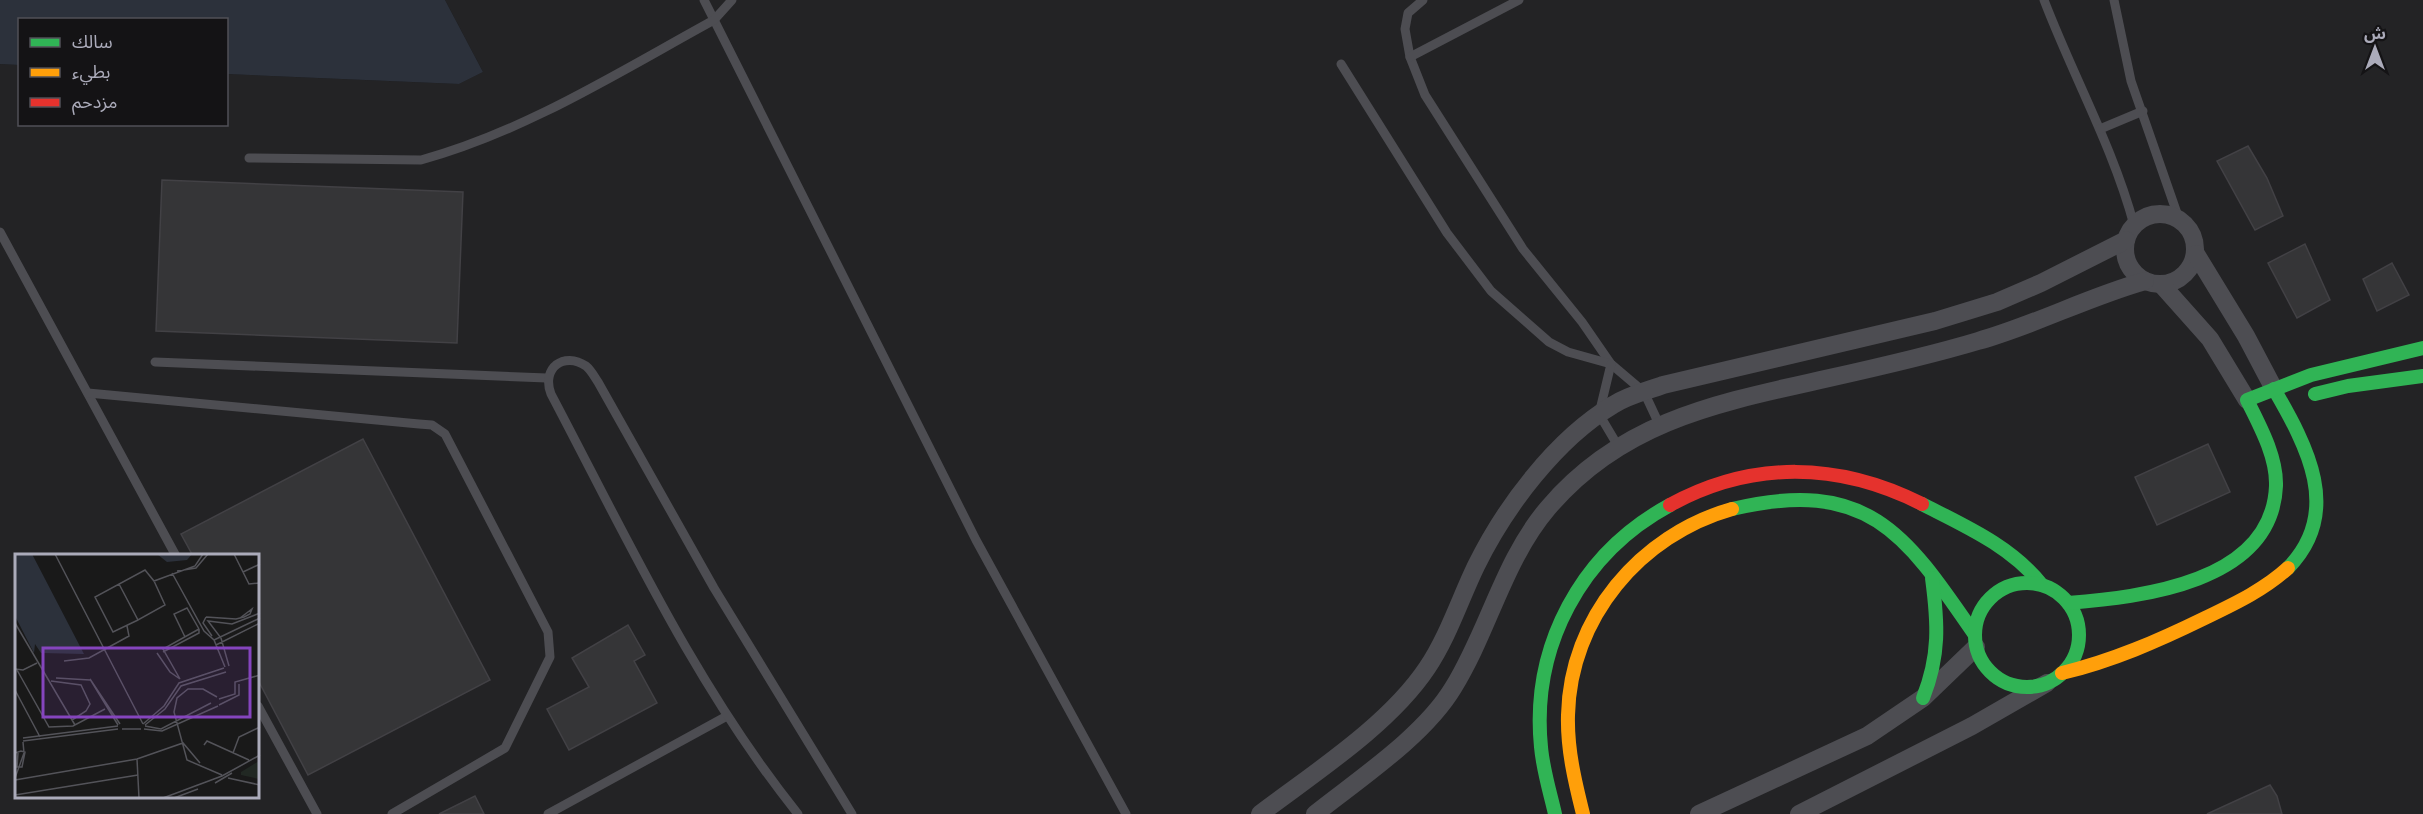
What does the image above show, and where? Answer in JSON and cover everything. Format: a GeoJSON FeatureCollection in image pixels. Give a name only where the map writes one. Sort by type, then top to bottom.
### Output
{"type":"FeatureCollection","features":[{"type":"Feature","properties":{"kind":"main road"},"geometry":{"type":"LineString","coordinates":[[2247,400],[2311,375],[2423,348]]}},
{"type":"Feature","properties":{"kind":"main road"},"geometry":{"type":"LineString","coordinates":[[2247,400],[2279,408],[2348,386],[2423,376]]}},
{"type":"Feature","properties":{"kind":"main road"},"geometry":{"type":"LineString","coordinates":[[1583,814],[1568,754],[1568,701],[1576,662],[1590,625],[1611,592],[1641,558],[1675,532],[1709,516],[1747,505],[1787,500],[1824,502],[1859,510],[1881,523],[1903,542],[1931,572],[1975,641],[1987,669],[1997,678],[2021,687],[2098,664],[2152,644],[2256,591],[2282,574],[2297,559],[2310,538],[2316,520],[2318,503],[2316,486],[2309,465],[2279,408],[2274,389]]}},
{"type":"Feature","properties":{"kind":"main road"},"geometry":{"type":"LineString","coordinates":[[2068,603],[2096,601],[2180,585],[2236,560],[2256,542],[2269,524],[2274,508],[2276,485],[2269,453],[2279,408]]}},
{"type":"Feature","properties":{"kind":"main road"},"geometry":{"type":"LineString","coordinates":[[1556,814],[1542,757],[1540,719],[1543,678],[1554,635],[1575,591],[1598,560],[1627,530],[1663,506],[1700,489],[1747,474],[1792,471],[1838,474],[1880,485],[1953,520],[2005,550],[2037,577],[2042,585]]}},
{"type":"Feature","properties":{"kind":"main road"},"geometry":{"type":"LineString","coordinates":[[1923,698],[1935,668],[1938,652],[1939,633],[1931,572]]}},
{"type":"Feature","properties":{"kind":"main road"},"geometry":{"type":"LineString","coordinates":[[1975,641],[1979,614],[2000,590],[2021,583],[2042,585],[2057,592],[2068,603],[2077,620],[2079,639],[2074,658],[2055,678]]}},
{"type":"Feature","properties":{"kind":"street"},"geometry":{"type":"LineString","coordinates":[[1260,814],[1351,745],[1413,686],[1438,649],[1476,566],[1499,524],[1542,469],[1567,442],[1614,404],[1664,385],[1935,321],[1997,302],[2050,279],[2130,232],[2147,216],[2171,215],[2179,219],[2190,230],[2196,245],[2193,262],[2184,275],[2170,283],[2153,283],[2091,298],[1982,340],[1925,356],[1701,408],[1659,424],[1618,447],[1566,489],[1547,508],[1520,547],[1452,691],[1429,720],[1315,814]]}},
{"type":"Feature","properties":{"kind":"street"},"geometry":{"type":"LineString","coordinates":[[2130,232],[2126,256],[2128,264],[2138,277],[2153,283],[2210,339],[2247,400]]}},
{"type":"Feature","properties":{"kind":"street"},"geometry":{"type":"LineString","coordinates":[[2196,254],[2246,336],[2274,389]]}},
{"type":"Feature","properties":{"kind":"street"},"geometry":{"type":"LineString","coordinates":[[1699,814],[1867,736],[1923,698],[1975,641]]}},
{"type":"Feature","properties":{"kind":"street"},"geometry":{"type":"LineString","coordinates":[[1799,814],[1962,731],[2055,678]]}},
{"type":"Feature","properties":{"kind":"lane"},"geometry":{"type":"LineString","coordinates":[[704,0],[976,540],[1126,814]]}},
{"type":"Feature","properties":{"kind":"lane"},"geometry":{"type":"LineString","coordinates":[[249,159],[421,160],[438,155],[535,118],[714,20],[732,0]]}},
{"type":"Feature","properties":{"kind":"lane"},"geometry":{"type":"LineString","coordinates":[[1423,0],[1413,6],[1406,19],[1405,29],[1410,57],[1425,95],[1503,219],[1539,270],[1582,322],[1611,364],[1644,392],[1659,424]]}},
{"type":"Feature","properties":{"kind":"lane"},"geometry":{"type":"LineString","coordinates":[[1410,57],[1519,0]]}},
{"type":"Feature","properties":{"kind":"lane"},"geometry":{"type":"LineString","coordinates":[[2044,0],[2119,173],[2130,232]]}},
{"type":"Feature","properties":{"kind":"lane"},"geometry":{"type":"LineString","coordinates":[[2114,0],[2131,81],[2179,219]]}},
{"type":"Feature","properties":{"kind":"lane"},"geometry":{"type":"LineString","coordinates":[[1341,64],[1447,233],[1491,291],[1549,342],[1568,352],[1611,364]]}},
{"type":"Feature","properties":{"kind":"lane"},"geometry":{"type":"LineString","coordinates":[[2100,129],[2143,111]]}},
{"type":"Feature","properties":{"kind":"lane"},"geometry":{"type":"LineString","coordinates":[[0,232],[175,554]]}},
{"type":"Feature","properties":{"kind":"lane"},"geometry":{"type":"LineString","coordinates":[[798,814],[727,716],[676,632],[551,394],[547,378],[550,370],[565,361],[579,362],[589,369],[714,588],[852,814]]}},
{"type":"Feature","properties":{"kind":"lane"},"geometry":{"type":"LineString","coordinates":[[155,362],[547,378]]}},
{"type":"Feature","properties":{"kind":"lane"},"geometry":{"type":"LineString","coordinates":[[1611,364],[1599,414],[1618,447]]}},
{"type":"Feature","properties":{"kind":"lane"},"geometry":{"type":"LineString","coordinates":[[88,393],[432,425],[445,434],[548,632],[550,657],[505,748],[392,814]]}},
{"type":"Feature","properties":{"kind":"lane"},"geometry":{"type":"LineString","coordinates":[[260,710],[317,814]]}},
{"type":"Feature","properties":{"kind":"lane"},"geometry":{"type":"LineString","coordinates":[[548,814],[727,716]]}},
{"type":"Feature","properties":{"kind":"lane"},"geometry":{"type":"LineString","coordinates":[[787,800],[789,814]]}},
{"type":"Feature","properties":{"kind":"shaded area"},"geometry":{"type":"Polygon","coordinates":[[[0,0],[445,0],[483,72],[459,84],[228,74],[228,18],[18,18],[18,65],[0,64],[0,0]]]}},
{"type":"Feature","properties":{"kind":"shaded area"},"geometry":{"type":"Polygon","coordinates":[[[445,0],[2423,0],[2423,814],[0,814],[0,64],[18,65],[18,126],[228,126],[228,74],[459,84],[483,72],[445,0]]]}},
{"type":"Feature","properties":{"kind":"building"},"geometry":{"type":"Polygon","coordinates":[[[2248,146],[2267,178],[2283,216],[2255,230],[2217,161],[2248,146]]]}},
{"type":"Feature","properties":{"kind":"building"},"geometry":{"type":"Polygon","coordinates":[[[162,180],[463,192],[457,343],[156,331],[162,180]]]}},
{"type":"Feature","properties":{"kind":"building"},"geometry":{"type":"Polygon","coordinates":[[[2305,244],[2330,300],[2297,318],[2268,263],[2305,244]]]}},
{"type":"Feature","properties":{"kind":"building"},"geometry":{"type":"Polygon","coordinates":[[[2392,263],[2409,295],[2377,311],[2363,279],[2392,263]]]}},
{"type":"Feature","properties":{"kind":"building"},"geometry":{"type":"Polygon","coordinates":[[[363,439],[490,680],[308,775],[260,684],[260,554],[192,554],[181,534],[363,439]]]}},
{"type":"Feature","properties":{"kind":"building"},"geometry":{"type":"Polygon","coordinates":[[[2208,444],[2230,492],[2157,525],[2135,477],[2208,444]]]}},
{"type":"Feature","properties":{"kind":"building"},"geometry":{"type":"Polygon","coordinates":[[[628,625],[645,655],[634,661],[657,703],[569,750],[547,709],[589,687],[572,658],[628,625]]]}},
{"type":"Feature","properties":{"kind":"building"},"geometry":{"type":"Polygon","coordinates":[[[2270,785],[2277,796],[2282,814],[2207,814],[2270,785]]]}},
{"type":"Feature","properties":{"kind":"building"},"geometry":{"type":"Polygon","coordinates":[[[475,796],[484,814],[439,814],[475,796]]]}},
{"type":"Feature","properties":{"kind":"traffic: fast"},"geometry":{"type":"LineString","coordinates":[[2068,603],[2131,596],[2165,589],[2198,579],[2228,564],[2252,544],[2269,519],[2276,486],[2271,453],[2247,400],[2311,375],[2423,348]]}},
{"type":"Feature","properties":{"kind":"traffic: fast"},"geometry":{"type":"LineString","coordinates":[[2315,394],[2348,386],[2423,376]]}},
{"type":"Feature","properties":{"kind":"traffic: fast"},"geometry":{"type":"LineString","coordinates":[[2274,389],[2298,433],[2307,456],[2314,479],[2316,502],[2314,524],[2305,547],[2288,568]]}},
{"type":"Feature","properties":{"kind":"traffic: fast"},"geometry":{"type":"LineString","coordinates":[[1732,509],[1779,501],[1818,501],[1850,508],[1878,522],[1903,542],[1927,568],[1975,635]]}},
{"type":"Feature","properties":{"kind":"traffic: fast"},"geometry":{"type":"LineString","coordinates":[[1922,504],[2002,548],[2030,571],[2042,585]]}},
{"type":"Feature","properties":{"kind":"traffic: fast"},"geometry":{"type":"LineString","coordinates":[[1555,814],[1542,756],[1540,710],[1544,673],[1554,639],[1568,606],[1587,576],[1611,549],[1638,525],[1670,505]]}},
{"type":"Feature","properties":{"kind":"traffic: fast"},"geometry":{"type":"LineString","coordinates":[[1923,698],[1935,653],[1936,610],[1932,578]]}},
{"type":"Feature","properties":{"kind":"traffic: fast"},"geometry":{"type":"LineString","coordinates":[[2027,583],[2047,587],[2064,598],[2075,615],[2079,635],[2075,655],[2064,672],[2047,683],[2027,687],[2007,683],[1990,672],[1979,655],[1975,635],[1979,615],[1990,598],[2007,587],[2027,583]]}},
{"type":"Feature","properties":{"kind":"traffic: slow"},"geometry":{"type":"LineString","coordinates":[[1583,814],[1570,753],[1568,715],[1572,679],[1582,646],[1597,614],[1616,585],[1640,560],[1668,539],[1699,521],[1732,509]]}},
{"type":"Feature","properties":{"kind":"traffic: slow"},"geometry":{"type":"LineString","coordinates":[[2062,673],[2117,656],[2187,626],[2248,596],[2288,568]]}},
{"type":"Feature","properties":{"kind":"traffic: jam"},"geometry":{"type":"LineString","coordinates":[[1670,505],[1701,490],[1732,480],[1764,474],[1796,472],[1827,474],[1859,480],[1891,490],[1922,504]]}}]}
